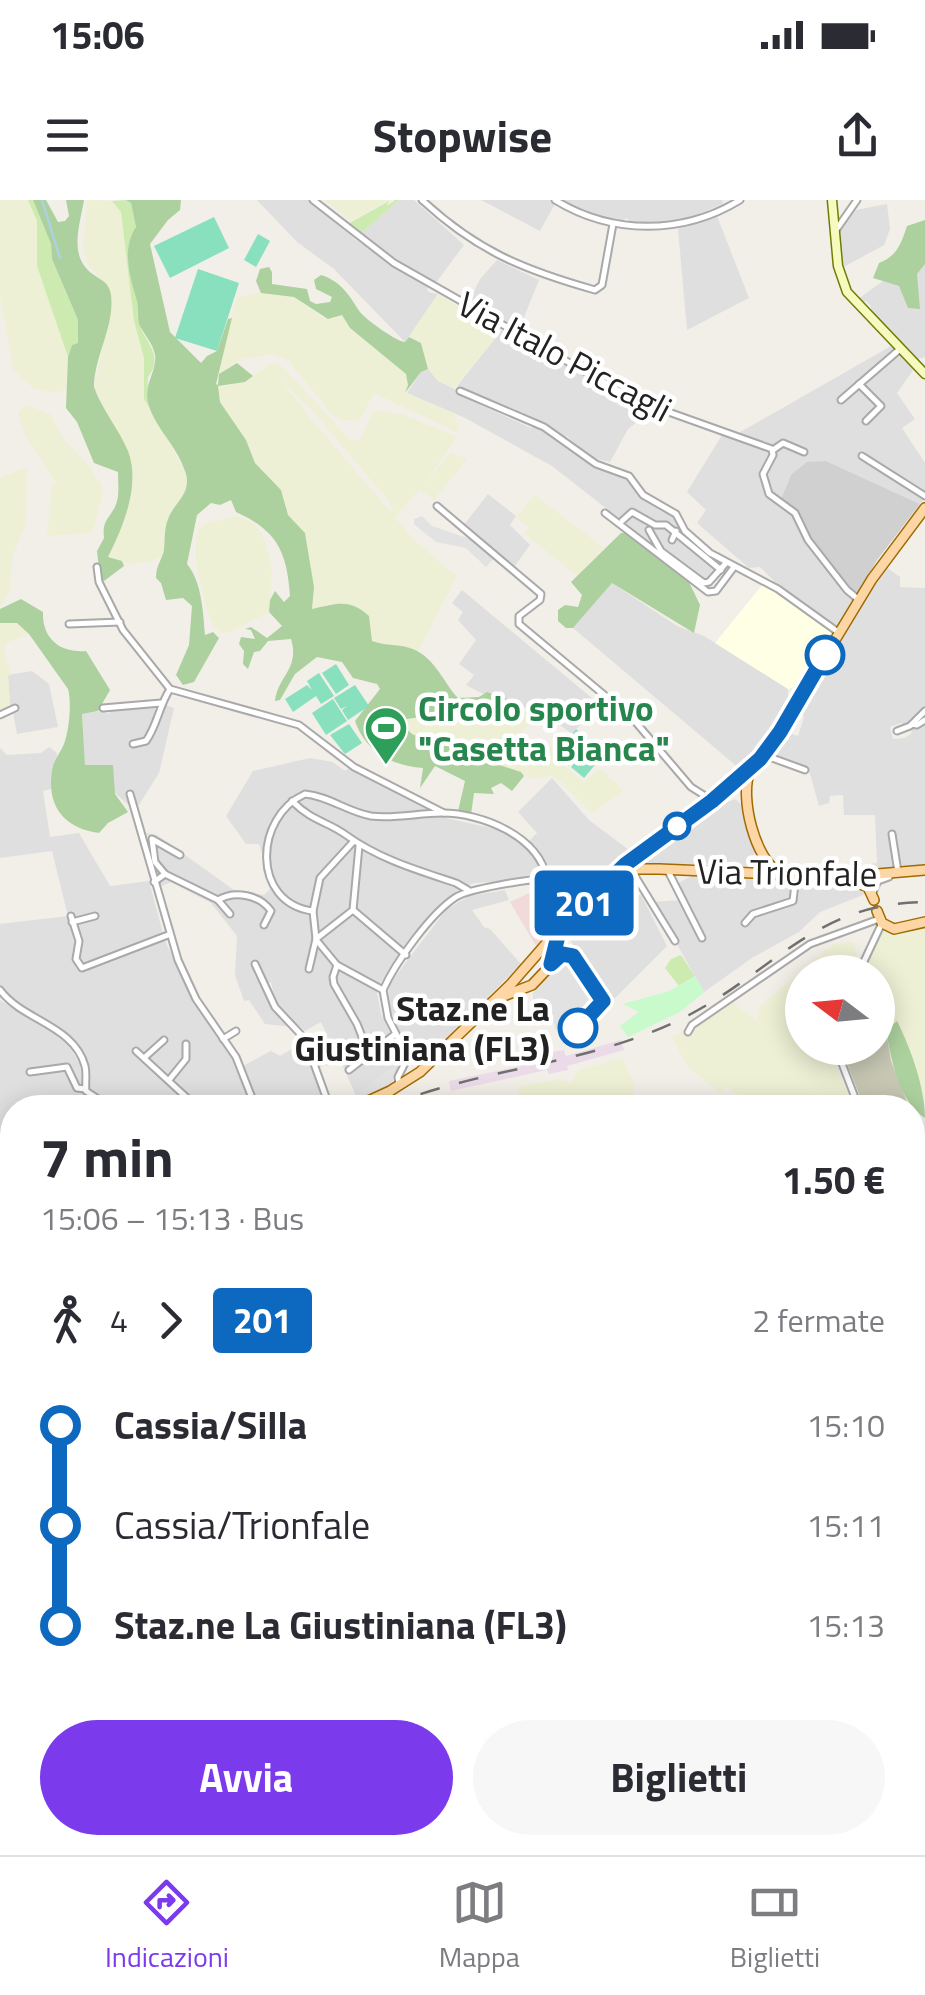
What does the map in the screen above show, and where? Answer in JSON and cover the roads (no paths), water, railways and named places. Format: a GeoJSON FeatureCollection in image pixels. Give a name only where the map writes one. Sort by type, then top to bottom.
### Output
{"type":"FeatureCollection","features":[{"type":"Feature","properties":{"kind":"main road"},"geometry":{"type":"LineString","coordinates":[[633,862],[764,755],[838,632],[925,508]]}},
{"type":"Feature","properties":{"kind":"main road"},"geometry":{"type":"LineString","coordinates":[[752,767],[745,784],[761,855],[768,866],[782,874]]}},
{"type":"Feature","properties":{"kind":"main road"},"geometry":{"type":"LineString","coordinates":[[716,797],[733,794],[747,803]]}},
{"type":"Feature","properties":{"kind":"main road"},"geometry":{"type":"LineString","coordinates":[[746,873],[759,864],[761,855]]}},
{"type":"Feature","properties":{"kind":"main road","name":"Via Trionfale"},"geometry":{"type":"LineString","coordinates":[[592,895],[633,862],[649,869],[842,877],[925,870]]}},
{"type":"Feature","properties":{"kind":"main road"},"geometry":{"type":"LineString","coordinates":[[842,877],[867,886],[877,910],[898,930],[925,922]]}},
{"type":"Feature","properties":{"kind":"main road"},"geometry":{"type":"LineString","coordinates":[[380,1095],[436,1058],[518,977],[592,895]]}},
{"type":"Feature","properties":{"kind":"main road"},"geometry":{"type":"LineString","coordinates":[[494,1000],[528,988],[551,964],[560,928]]}},
{"type":"Feature","properties":{"kind":"main road"},"geometry":{"type":"LineString","coordinates":[[540,952],[547,951],[552,956]]}},
{"type":"Feature","properties":{"kind":"main road"},"geometry":{"type":"LineString","coordinates":[[518,977],[519,985],[528,988]]}},
{"type":"Feature","properties":{"kind":"street","name":"Via Italo Piccagli"},"geometry":{"type":"LineString","coordinates":[[312,200],[389,260],[638,402],[773,450],[782,442],[804,452]]}},
{"type":"Feature","properties":{"kind":"street"},"geometry":{"type":"LineString","coordinates":[[422,200],[454,227],[512,264],[595,290],[602,285],[612,224]]}},
{"type":"Feature","properties":{"kind":"street"},"geometry":{"type":"LineString","coordinates":[[555,200],[612,224],[662,226],[712,214],[740,200]]}},
{"type":"Feature","properties":{"kind":"street"},"geometry":{"type":"LineString","coordinates":[[832,200],[838,266],[847,292],[923,369]]}},
{"type":"Feature","properties":{"kind":"street"},"geometry":{"type":"LineString","coordinates":[[835,232],[858,200]]}},
{"type":"Feature","properties":{"kind":"street"},"geometry":{"type":"LineString","coordinates":[[834,222],[846,216]]}},
{"type":"Feature","properties":{"kind":"street"},"geometry":{"type":"LineString","coordinates":[[841,400],[900,348]]}},
{"type":"Feature","properties":{"kind":"street"},"geometry":{"type":"LineString","coordinates":[[860,384],[884,404],[866,421]]}},
{"type":"Feature","properties":{"kind":"street"},"geometry":{"type":"LineString","coordinates":[[460,391],[544,427],[598,464],[629,476],[643,495],[674,513],[687,533],[726,563],[780,590],[838,632]]}},
{"type":"Feature","properties":{"kind":"street"},"geometry":{"type":"LineString","coordinates":[[773,450],[763,474],[767,491],[795,513],[808,540],[848,592],[859,600]]}},
{"type":"Feature","properties":{"kind":"street"},"geometry":{"type":"LineString","coordinates":[[862,456],[925,496]]}},
{"type":"Feature","properties":{"kind":"street"},"geometry":{"type":"LineString","coordinates":[[437,506],[541,594],[540,600],[520,616],[520,624],[633,719],[688,784],[716,797]]}},
{"type":"Feature","properties":{"kind":"street"},"geometry":{"type":"LineString","coordinates":[[605,512],[708,592],[716,591],[734,567]]}},
{"type":"Feature","properties":{"kind":"street"},"geometry":{"type":"LineString","coordinates":[[622,521],[632,512],[655,526],[666,525],[721,570]]}},
{"type":"Feature","properties":{"kind":"street"},"geometry":{"type":"LineString","coordinates":[[648,530],[661,551],[704,582],[726,563]]}},
{"type":"Feature","properties":{"kind":"street"},"geometry":{"type":"LineString","coordinates":[[672,540],[676,531]]}},
{"type":"Feature","properties":{"kind":"street"},"geometry":{"type":"LineString","coordinates":[[97,567],[99,582],[120,622],[170,689],[299,725],[354,767],[444,813],[510,832],[532,850],[548,879]]}},
{"type":"Feature","properties":{"kind":"street"},"geometry":{"type":"LineString","coordinates":[[69,624],[120,622]]}},
{"type":"Feature","properties":{"kind":"street"},"geometry":{"type":"LineString","coordinates":[[133,744],[146,741],[152,733],[161,703],[170,689]]}},
{"type":"Feature","properties":{"kind":"street"},"geometry":{"type":"LineString","coordinates":[[103,708],[161,703]]}},
{"type":"Feature","properties":{"kind":"street"},"geometry":{"type":"LineString","coordinates":[[0,715],[16,708]]}},
{"type":"Feature","properties":{"kind":"street"},"geometry":{"type":"LineString","coordinates":[[897,731],[912,724],[925,711]]}},
{"type":"Feature","properties":{"kind":"street"},"geometry":{"type":"LineString","coordinates":[[912,724],[925,720]]}},
{"type":"Feature","properties":{"kind":"street"},"geometry":{"type":"LineString","coordinates":[[764,755],[804,770]]}},
{"type":"Feature","properties":{"kind":"street"},"geometry":{"type":"LineString","coordinates":[[130,794],[169,935],[196,1000],[236,1057],[251,1095]]}},
{"type":"Feature","properties":{"kind":"street"},"geometry":{"type":"LineString","coordinates":[[313,911],[282,894],[272,881],[267,864],[272,824],[292,801],[310,794],[370,815],[444,813]]}},
{"type":"Feature","properties":{"kind":"street"},"geometry":{"type":"LineString","coordinates":[[292,801],[308,816],[356,844],[468,890]]}},
{"type":"Feature","properties":{"kind":"street"},"geometry":{"type":"LineString","coordinates":[[863,955],[877,910],[879,880],[898,874],[892,834]]}},
{"type":"Feature","properties":{"kind":"street"},"geometry":{"type":"LineString","coordinates":[[180,855],[152,839],[155,862],[164,874],[218,900],[230,914]]}},
{"type":"Feature","properties":{"kind":"street"},"geometry":{"type":"LineString","coordinates":[[316,939],[353,910],[356,844]]}},
{"type":"Feature","properties":{"kind":"street"},"geometry":{"type":"LineString","coordinates":[[309,968],[316,939],[313,911],[323,872],[356,844]]}},
{"type":"Feature","properties":{"kind":"street"},"geometry":{"type":"LineString","coordinates":[[633,862],[675,940]]}},
{"type":"Feature","properties":{"kind":"street"},"geometry":{"type":"LineString","coordinates":[[667,869],[702,938]]}},
{"type":"Feature","properties":{"kind":"street"},"geometry":{"type":"LineString","coordinates":[[154,882],[164,874]]}},
{"type":"Feature","properties":{"kind":"street"},"geometry":{"type":"LineString","coordinates":[[745,923],[753,914],[793,901],[796,875]]}},
{"type":"Feature","properties":{"kind":"street"},"geometry":{"type":"LineString","coordinates":[[408,1057],[395,1034],[383,990],[444,905],[468,890],[548,879],[592,895]]}},
{"type":"Feature","properties":{"kind":"street"},"geometry":{"type":"LineString","coordinates":[[218,900],[231,895],[264,902],[272,914],[264,926]]}},
{"type":"Feature","properties":{"kind":"street"},"geometry":{"type":"LineString","coordinates":[[353,910],[406,955]]}},
{"type":"Feature","properties":{"kind":"street"},"geometry":{"type":"LineString","coordinates":[[688,1032],[692,1025],[810,944],[877,910]]}},
{"type":"Feature","properties":{"kind":"street"},"geometry":{"type":"LineString","coordinates":[[95,916],[72,919],[78,940],[76,959],[82,968],[169,935]]}},
{"type":"Feature","properties":{"kind":"street"},"geometry":{"type":"LineString","coordinates":[[316,939],[337,965],[383,990]]}},
{"type":"Feature","properties":{"kind":"street"},"geometry":{"type":"LineString","coordinates":[[256,964],[274,1007],[305,1039],[325,1095]]}},
{"type":"Feature","properties":{"kind":"street"},"geometry":{"type":"LineString","coordinates":[[337,965],[332,977],[334,984],[351,1011],[369,1054]]}},
{"type":"Feature","properties":{"kind":"street"},"geometry":{"type":"LineString","coordinates":[[0,990],[13,1005],[72,1043],[84,1064],[85,1089]]}},
{"type":"Feature","properties":{"kind":"street"},"geometry":{"type":"LineString","coordinates":[[224,1039],[236,1032]]}},
{"type":"Feature","properties":{"kind":"street"},"geometry":{"type":"LineString","coordinates":[[350,1070],[395,1034]]}},
{"type":"Feature","properties":{"kind":"street"},"geometry":{"type":"LineString","coordinates":[[144,1058],[164,1040]]}},
{"type":"Feature","properties":{"kind":"street"},"geometry":{"type":"LineString","coordinates":[[169,1080],[187,1056],[186,1044]]}},
{"type":"Feature","properties":{"kind":"street"},"geometry":{"type":"LineString","coordinates":[[136,1051],[185,1095]]}},
{"type":"Feature","properties":{"kind":"street"},"geometry":{"type":"LineString","coordinates":[[408,1057],[425,1054],[436,1058]]}},
{"type":"Feature","properties":{"kind":"street"},"geometry":{"type":"LineString","coordinates":[[399,1086],[398,1076],[408,1057]]}},
{"type":"Feature","properties":{"kind":"street"},"geometry":{"type":"LineString","coordinates":[[843,1065],[854,1095]]}},
{"type":"Feature","properties":{"kind":"street"},"geometry":{"type":"LineString","coordinates":[[30,1072],[66,1067],[77,1088],[94,1095]]}},
{"type":"Feature","properties":{"kind":"waterway"},"geometry":{"type":"LineString","coordinates":[[42,200],[60,258]]}},
{"type":"Feature","properties":{"kind":"railway"},"geometry":{"type":"LineString","coordinates":[[418,1095],[576,1056],[652,1032],[719,997],[825,926],[887,905],[925,902]]}},
{"type":"Feature","properties":{"kind":"place","name":"Circolo sportivo \"Casetta Bianca\""},"geometry":{"type":"Point","coordinates":[386,766]}},
{"type":"Feature","properties":{"kind":"place","name":"Staz.ne La Giustiniana (FL3)"},"geometry":{"type":"Point","coordinates":[578,1028]}}]}
